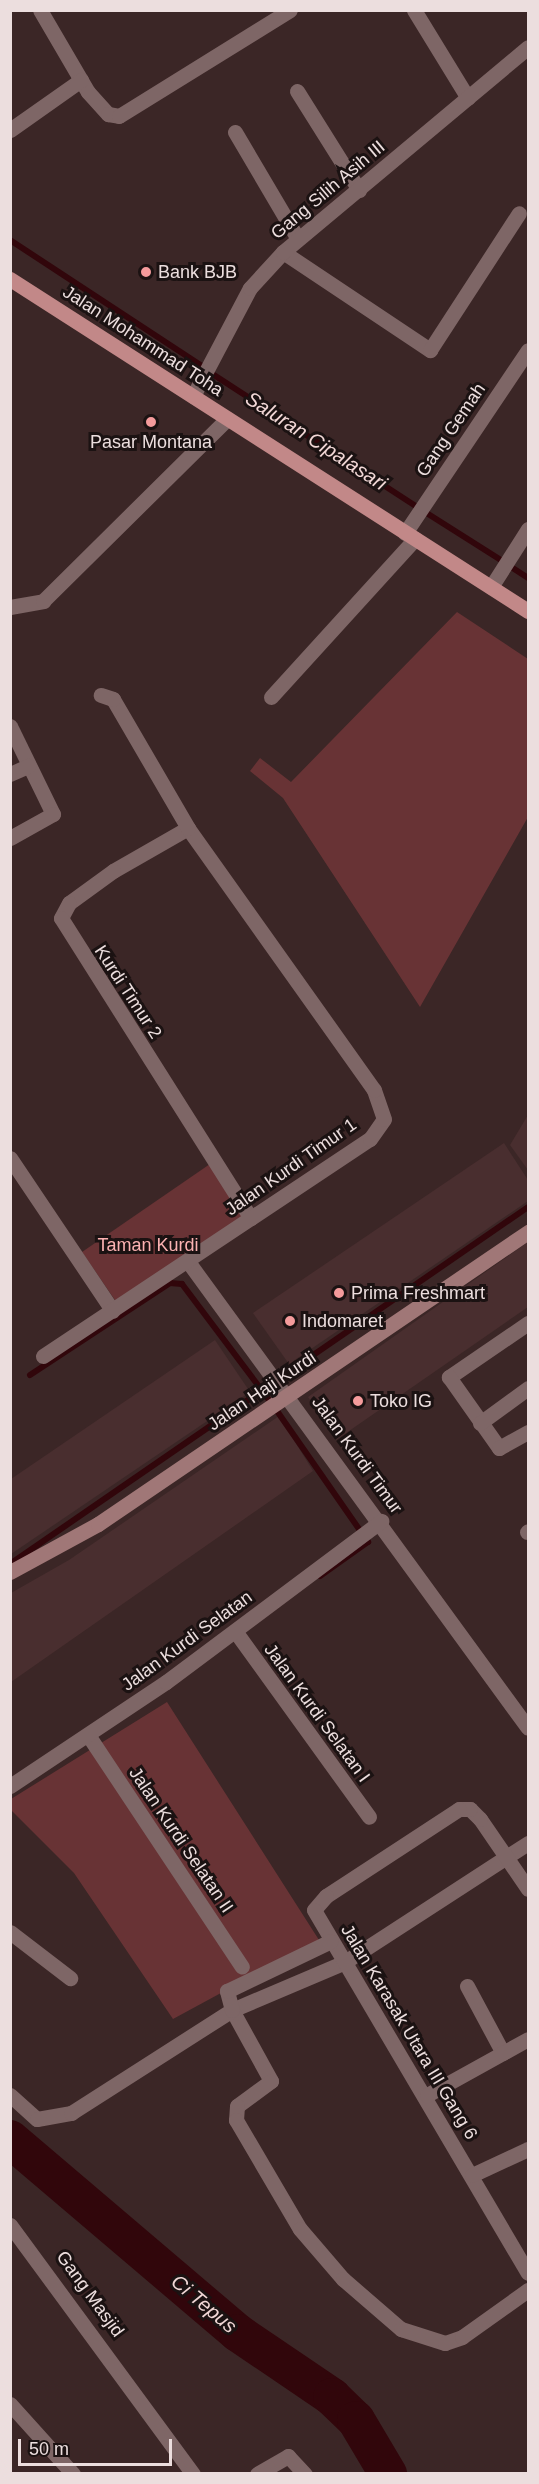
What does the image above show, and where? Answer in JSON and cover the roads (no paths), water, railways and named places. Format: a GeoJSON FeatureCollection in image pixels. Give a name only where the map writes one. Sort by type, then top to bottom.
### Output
{"type":"FeatureCollection","features":[{"type":"Feature","properties":{"kind":"main road","name":"Jalan Mohammad Toha"},"geometry":{"type":"LineString","coordinates":[[10,279],[528,611]]}},
{"type":"Feature","properties":{"kind":"street"},"geometry":{"type":"LineString","coordinates":[[40,10],[81,80],[108,114],[119,116],[290,10]]}},
{"type":"Feature","properties":{"kind":"street"},"geometry":{"type":"LineString","coordinates":[[414,10],[468,98]]}},
{"type":"Feature","properties":{"kind":"street","name":"Gang Silih Asih III"},"geometry":{"type":"LineString","coordinates":[[193,396],[250,288],[283,252],[528,47]]}},
{"type":"Feature","properties":{"kind":"street"},"geometry":{"type":"LineString","coordinates":[[10,130],[81,80]]}},
{"type":"Feature","properties":{"kind":"street"},"geometry":{"type":"LineString","coordinates":[[297,91],[359,190]]}},
{"type":"Feature","properties":{"kind":"street"},"geometry":{"type":"LineString","coordinates":[[235,132],[298,239]]}},
{"type":"Feature","properties":{"kind":"street"},"geometry":{"type":"LineString","coordinates":[[283,252],[430,350],[519,213]]}},
{"type":"Feature","properties":{"kind":"street","name":"Gang Gemah"},"geometry":{"type":"LineString","coordinates":[[271,697],[410,536],[528,350]]}},
{"type":"Feature","properties":{"kind":"street"},"geometry":{"type":"LineString","coordinates":[[10,608],[43,601],[227,419]]}},
{"type":"Feature","properties":{"kind":"street"},"geometry":{"type":"LineString","coordinates":[[491,587],[528,529]]}},
{"type":"Feature","properties":{"kind":"street"},"geometry":{"type":"LineString","coordinates":[[101,695],[113,699],[188,828]]}},
{"type":"Feature","properties":{"kind":"street"},"geometry":{"type":"LineString","coordinates":[[10,726],[53,814],[10,838]]}},
{"type":"Feature","properties":{"kind":"street"},"geometry":{"type":"LineString","coordinates":[[10,774],[28,766]]}},
{"type":"Feature","properties":{"kind":"street","name":"Kurdi Timur 2"},"geometry":{"type":"LineString","coordinates":[[188,828],[113,871],[69,903],[61,918],[250,1218]]}},
{"type":"Feature","properties":{"kind":"street","name":"Jalan Kurdi Timur 1"},"geometry":{"type":"LineString","coordinates":[[43,1356],[189,1263],[250,1218],[370,1139],[384,1119],[374,1090],[188,828]]}},
{"type":"Feature","properties":{"kind":"street"},"geometry":{"type":"LineString","coordinates":[[10,1158],[113,1311]]}},
{"type":"Feature","properties":{"kind":"street","name":"Jalan Haji Kurdi"},"geometry":{"type":"LineString","coordinates":[[10,1572],[98,1524],[290,1396],[528,1232]]}},
{"type":"Feature","properties":{"kind":"street","name":"Jalan Kurdi Timur"},"geometry":{"type":"LineString","coordinates":[[189,1263],[290,1396],[491,1673],[528,1728]]}},
{"type":"Feature","properties":{"kind":"street"},"geometry":{"type":"LineString","coordinates":[[528,1323],[449,1377],[480,1423],[502,1449],[528,1431]]}},
{"type":"Feature","properties":{"kind":"street"},"geometry":{"type":"LineString","coordinates":[[480,1423],[528,1388]]}},
{"type":"Feature","properties":{"kind":"street","name":"Jalan Kurdi Selatan"},"geometry":{"type":"LineString","coordinates":[[10,1786],[88,1735],[235,1631],[381,1521]]}},
{"type":"Feature","properties":{"kind":"street","name":"Jalan Kurdi Selatan I"},"geometry":{"type":"LineString","coordinates":[[235,1631],[369,1817]]}},
{"type":"Feature","properties":{"kind":"street","name":"Jalan Kurdi Selatan II"},"geometry":{"type":"LineString","coordinates":[[88,1735],[242,1966]]}},
{"type":"Feature","properties":{"kind":"street","name":"Jalan Karasak Utara III Gang 6"},"geometry":{"type":"LineString","coordinates":[[508,1857],[470,1809],[459,1809],[326,1896],[314,1910],[427,2095],[528,2273]]}},
{"type":"Feature","properties":{"kind":"street"},"geometry":{"type":"LineString","coordinates":[[10,2094],[37,2120],[71,2113],[232,2010],[345,1962],[528,1843]]}},
{"type":"Feature","properties":{"kind":"street"},"geometry":{"type":"LineString","coordinates":[[508,1857],[528,1889]]}},
{"type":"Feature","properties":{"kind":"street"},"geometry":{"type":"LineString","coordinates":[[10,1932],[70,1978]]}},
{"type":"Feature","properties":{"kind":"street"},"geometry":{"type":"LineString","coordinates":[[331,1941],[227,1991],[232,2010],[271,2081],[237,2106],[236,2120],[300,2229],[343,2279],[401,2329],[445,2343],[462,2337],[528,2290]]}},
{"type":"Feature","properties":{"kind":"street"},"geometry":{"type":"LineString","coordinates":[[467,1986],[502,2053]]}},
{"type":"Feature","properties":{"kind":"street"},"geometry":{"type":"LineString","coordinates":[[427,2095],[528,2038]]}},
{"type":"Feature","properties":{"kind":"street"},"geometry":{"type":"LineString","coordinates":[[472,2175],[528,2149]]}},
{"type":"Feature","properties":{"kind":"street","name":"Gang Masjid"},"geometry":{"type":"LineString","coordinates":[[10,2225],[135,2389],[192,2474]]}},
{"type":"Feature","properties":{"kind":"street"},"geometry":{"type":"LineString","coordinates":[[10,2404],[73,2474]]}},
{"type":"Feature","properties":{"kind":"street"},"geometry":{"type":"LineString","coordinates":[[256,2474],[288,2456],[305,2474]]}},
{"type":"Feature","properties":{"kind":"waterway","name":"Saluran Cipalasari"},"geometry":{"type":"LineString","coordinates":[[10,240],[203,367]]}},
{"type":"Feature","properties":{"kind":"waterway","name":"Saluran Cipalasari"},"geometry":{"type":"LineString","coordinates":[[214,375],[419,508]]}},
{"type":"Feature","properties":{"kind":"waterway","name":"Saluran Cipalasari"},"geometry":{"type":"LineString","coordinates":[[425,512],[504,562]]}},
{"type":"Feature","properties":{"kind":"waterway","name":"Saluran Cipalasari"},"geometry":{"type":"LineString","coordinates":[[508,565],[528,578]]}},
{"type":"Feature","properties":{"kind":"waterway"},"geometry":{"type":"LineString","coordinates":[[10,1564],[528,1207]]}},
{"type":"Feature","properties":{"kind":"waterway"},"geometry":{"type":"LineString","coordinates":[[30,1375],[170,1283],[182,1284],[272,1404]]}},
{"type":"Feature","properties":{"kind":"waterway"},"geometry":{"type":"LineString","coordinates":[[277,1411],[361,1532]]}},
{"type":"Feature","properties":{"kind":"waterway"},"geometry":{"type":"LineString","coordinates":[[320,1576],[368,1542],[366,1538]]}},
{"type":"Feature","properties":{"kind":"waterway","name":"Ci Tepus"},"geometry":{"type":"LineString","coordinates":[[10,2139],[238,2333],[332,2397],[356,2420],[388,2474]]}},
{"type":"Feature","properties":{"kind":"place","name":"Bank BJB"},"geometry":{"type":"Point","coordinates":[146,272]}},
{"type":"Feature","properties":{"kind":"place","name":"Pasar Montana"},"geometry":{"type":"Point","coordinates":[151,422]}},
{"type":"Feature","properties":{"kind":"place","name":"Prima Freshmart"},"geometry":{"type":"Point","coordinates":[339,1293]}},
{"type":"Feature","properties":{"kind":"place","name":"Indomaret"},"geometry":{"type":"Point","coordinates":[290,1321]}},
{"type":"Feature","properties":{"kind":"place","name":"Toko IG"},"geometry":{"type":"Point","coordinates":[358,1401]}},
{"type":"Feature","properties":{"kind":"park label","name":"Taman Kurdi"},"geometry":{"type":"Point","coordinates":[148,1245]}}]}
